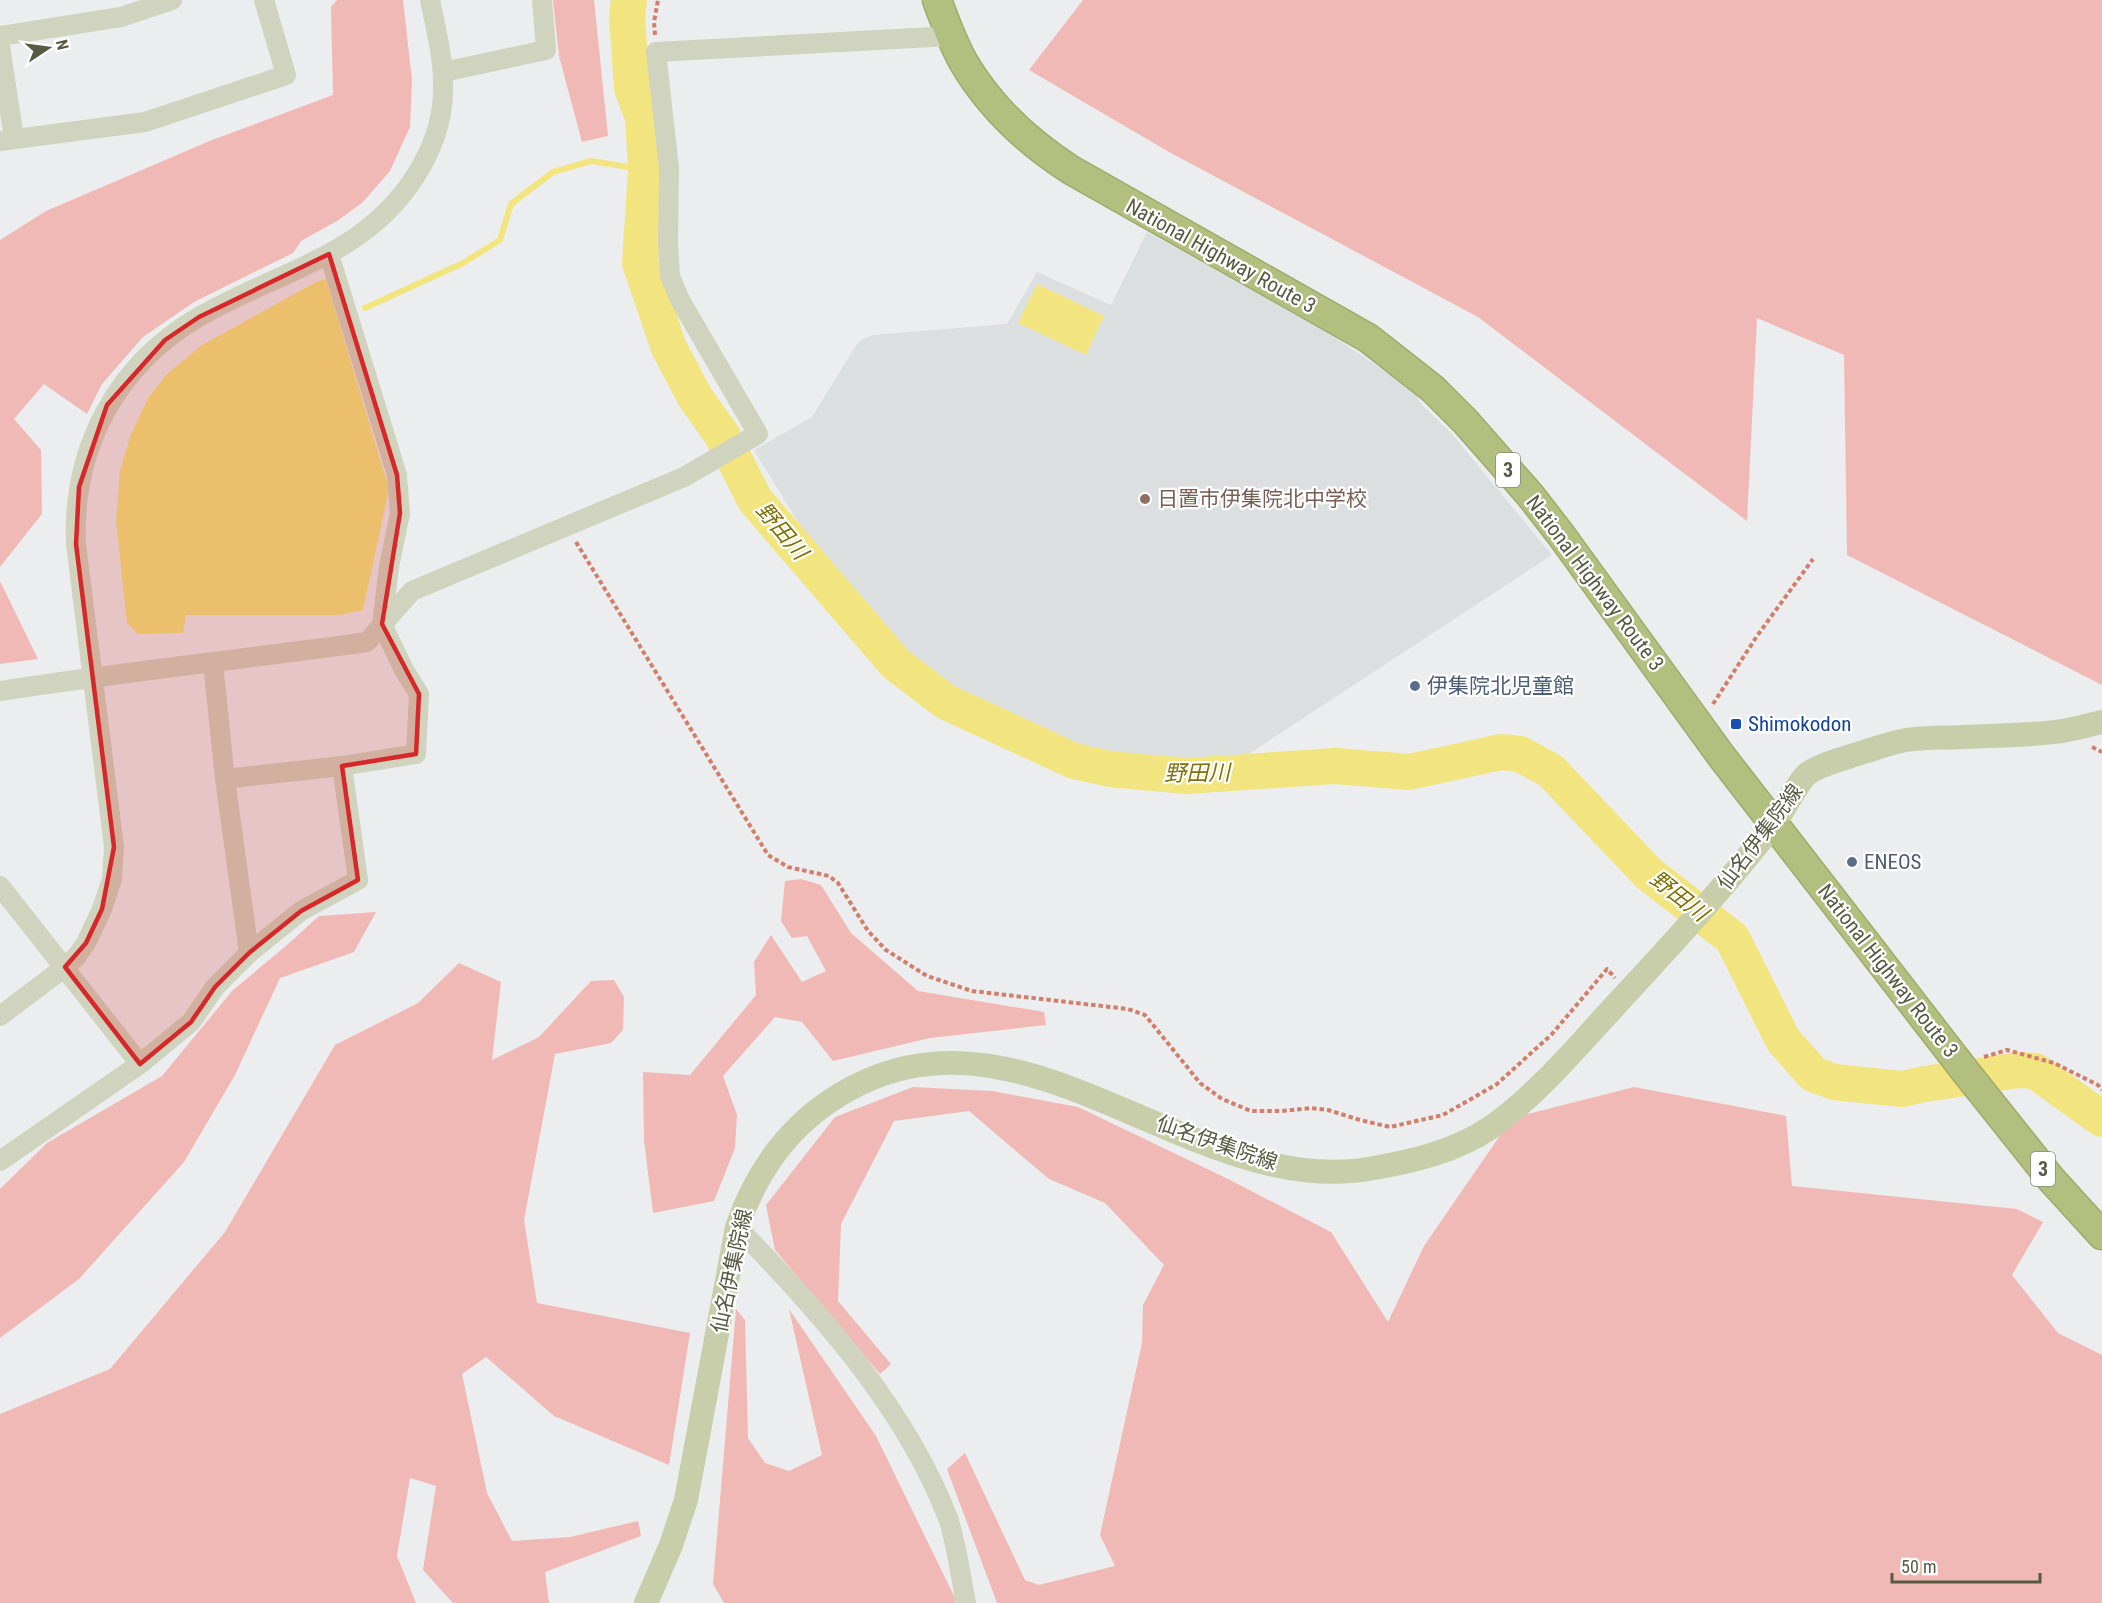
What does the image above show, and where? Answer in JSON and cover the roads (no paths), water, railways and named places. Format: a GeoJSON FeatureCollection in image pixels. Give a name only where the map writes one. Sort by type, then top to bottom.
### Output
{"type":"FeatureCollection","features":[{"type":"Feature","properties":{"kind":"highway","name":"National Highway Route 3"},"geometry":{"type":"LineString","coordinates":[[937,0],[964,63],[980,87],[1000,111],[1047,155],[1368,338],[1433,389],[1466,421],[1530,495],[1774,825],[1962,1067],[2051,1179],[2102,1235]]}},
{"type":"Feature","properties":{"kind":"main road","name":"仙名伊集院線"},"geometry":{"type":"LineString","coordinates":[[646,1603],[687,1500],[737,1227],[747,1198],[780,1146],[801,1123],[845,1091],[888,1072],[932,1063],[992,1066],[1042,1077],[1222,1149],[1261,1162],[1298,1170],[1370,1169],[1433,1155],[1487,1130],[1545,1082],[1714,898],[1774,825],[1806,775],[1835,760],[1906,740],[2060,731],[2102,722]]}},
{"type":"Feature","properties":{"kind":"street"},"geometry":{"type":"LineString","coordinates":[[0,36],[121,16],[172,0]]}},
{"type":"Feature","properties":{"kind":"street"},"geometry":{"type":"LineString","coordinates":[[0,46],[7,140],[145,122],[286,75],[264,0]]}},
{"type":"Feature","properties":{"kind":"street"},"geometry":{"type":"LineString","coordinates":[[0,1016],[76,957],[102,909],[112,879],[114,847],[76,544],[75,521],[79,487],[89,447],[107,405],[132,372],[165,340],[191,322],[351,242],[398,202],[433,145],[442,108],[443,72],[430,0]]}},
{"type":"Feature","properties":{"kind":"street"},"geometry":{"type":"LineString","coordinates":[[443,72],[546,50],[542,0]]}},
{"type":"Feature","properties":{"kind":"street"},"geometry":{"type":"LineString","coordinates":[[0,691],[367,642],[412,591],[684,477],[758,434],[680,300],[670,276],[669,168],[656,54],[951,36]]}},
{"type":"Feature","properties":{"kind":"street"},"geometry":{"type":"LineString","coordinates":[[225,779],[342,766],[416,754],[419,694],[404,670],[382,624],[389,567],[400,513],[397,475],[329,254]]}},
{"type":"Feature","properties":{"kind":"street"},"geometry":{"type":"LineString","coordinates":[[213,663],[225,779],[249,953]]}},
{"type":"Feature","properties":{"kind":"street"},"geometry":{"type":"LineString","coordinates":[[0,1161],[140,1064],[191,1022],[215,987],[249,953],[301,911],[358,880],[342,766]]}},
{"type":"Feature","properties":{"kind":"street"},"geometry":{"type":"LineString","coordinates":[[0,886],[140,1064]]}},
{"type":"Feature","properties":{"kind":"street"},"geometry":{"type":"LineString","coordinates":[[737,1227],[791,1282],[862,1368],[915,1449],[948,1520],[966,1603]]}},
{"type":"Feature","properties":{"kind":"waterway","name":"野田川"},"geometry":{"type":"LineString","coordinates":[[629,0],[627,17],[632,88],[643,117],[646,170],[640,263],[669,348],[695,397],[722,435],[755,500],[896,664],[946,702],[1074,761],[1110,769],[1186,776],[1335,766],[1409,772],[1501,752],[1520,754],[1551,771],[1649,874],[1732,938],[1783,1040],[1813,1074],[1834,1082],[1902,1089],[2019,1070],[2035,1071],[2102,1119]]}},
{"type":"Feature","properties":{"kind":"waterway"},"geometry":{"type":"LineString","coordinates":[[365,308],[463,263],[500,240],[511,204],[553,172],[591,161],[646,170]]}},
{"type":"Feature","properties":{"kind":"place","name":"日置市伊集院北中学校"},"geometry":{"type":"Point","coordinates":[1145,499]}},
{"type":"Feature","properties":{"kind":"place","name":"伊集院北児童館"},"geometry":{"type":"Point","coordinates":[1415,686]}},
{"type":"Feature","properties":{"kind":"place","name":"Shimokodon"},"geometry":{"type":"Point","coordinates":[1736,724]}},
{"type":"Feature","properties":{"kind":"place","name":"ENEOS"},"geometry":{"type":"Point","coordinates":[1852,862]}}]}
